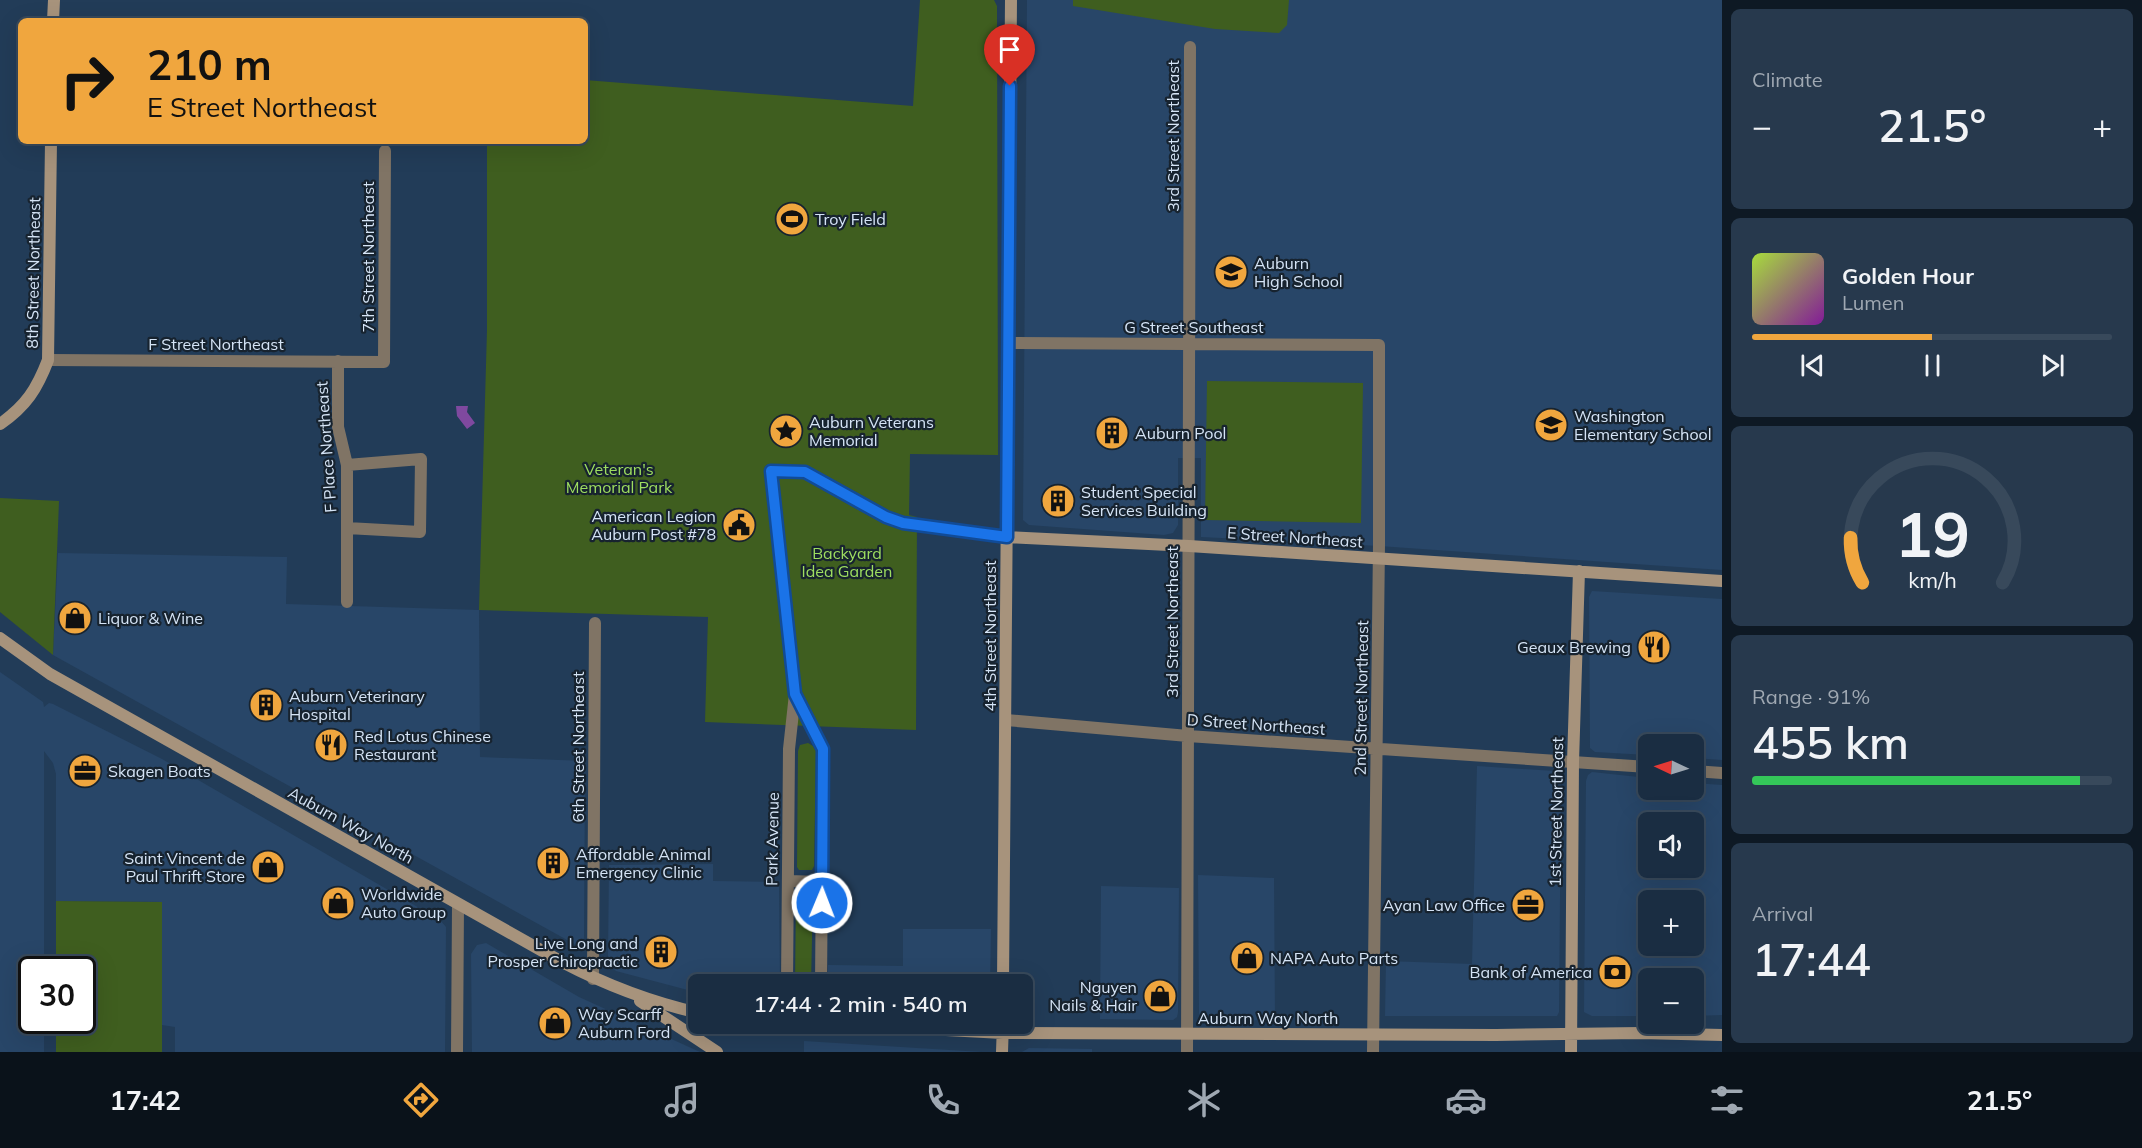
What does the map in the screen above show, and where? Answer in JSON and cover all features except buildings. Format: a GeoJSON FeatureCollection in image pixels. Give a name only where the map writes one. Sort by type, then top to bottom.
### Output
{"type":"FeatureCollection","features":[{"type":"Feature","properties":{"kind":"street"},"geometry":{"type":"LineString","coordinates":[[53,18],[54,0]]}},
{"type":"Feature","properties":{"kind":"street","name":"4th Street Northeast"},"geometry":{"type":"LineString","coordinates":[[1004,974],[1011,0]]}},
{"type":"Feature","properties":{"kind":"street","name":"3rd Street Northeast"},"geometry":{"type":"LineString","coordinates":[[1187,1052],[1190,47]]}},
{"type":"Feature","properties":{"kind":"street","name":"8th Street Northeast"},"geometry":{"type":"LineString","coordinates":[[0,424],[18,410],[39,385],[48,360],[51,144]]}},
{"type":"Feature","properties":{"kind":"street","name":"7th Street Northeast"},"geometry":{"type":"LineString","coordinates":[[384,362],[385,151]]}},
{"type":"Feature","properties":{"kind":"street","name":"G Street Southeast"},"geometry":{"type":"LineString","coordinates":[[1009,343],[1379,345]]}},
{"type":"Feature","properties":{"kind":"street","name":"2nd Street Northeast"},"geometry":{"type":"LineString","coordinates":[[1373,1052],[1379,560],[1379,345]]}},
{"type":"Feature","properties":{"kind":"street","name":"F Street Northeast"},"geometry":{"type":"LineString","coordinates":[[48,360],[384,362]]}},
{"type":"Feature","properties":{"kind":"street","name":"F Place Northeast"},"geometry":{"type":"LineString","coordinates":[[338,361],[338,427],[347,465],[347,602]]}},
{"type":"Feature","properties":{"kind":"street"},"geometry":{"type":"LineString","coordinates":[[347,465],[421,459],[420,532],[347,528]]}},
{"type":"Feature","properties":{"kind":"street","name":"E Street Northeast"},"geometry":{"type":"LineString","coordinates":[[771,471],[805,472],[886,517],[903,523],[1007,537],[1189,546],[1722,581]]}},
{"type":"Feature","properties":{"kind":"street","name":"Park Avenue"},"geometry":{"type":"LineString","coordinates":[[771,471],[795,694],[789,749],[787,974]]}},
{"type":"Feature","properties":{"kind":"street","name":"1st Street Northeast"},"geometry":{"type":"LineString","coordinates":[[1571,1052],[1573,762],[1579,572]]}},
{"type":"Feature","properties":{"kind":"street","name":"6th Street Northeast"},"geometry":{"type":"LineString","coordinates":[[593,979],[595,623]]}},
{"type":"Feature","properties":{"kind":"street","name":"Auburn Way North"},"geometry":{"type":"LineString","coordinates":[[0,638],[50,674],[593,979],[629,994],[688,1010]]}},
{"type":"Feature","properties":{"kind":"street","name":"Park Avenue"},"geometry":{"type":"LineString","coordinates":[[795,694],[823,749],[821,974]]}},
{"type":"Feature","properties":{"kind":"street","name":"D Street Northeast"},"geometry":{"type":"LineString","coordinates":[[1006,720],[1188,736],[1638,766]]}},
{"type":"Feature","properties":{"kind":"street"},"geometry":{"type":"LineString","coordinates":[[1704,772],[1722,774]]}},
{"type":"Feature","properties":{"kind":"street"},"geometry":{"type":"LineString","coordinates":[[788,881],[823,882]]}},
{"type":"Feature","properties":{"kind":"street"},"geometry":{"type":"LineString","coordinates":[[457,1052],[458,904]]}},
{"type":"Feature","properties":{"kind":"street"},"geometry":{"type":"LineString","coordinates":[[629,994],[717,1052]]}},
{"type":"Feature","properties":{"kind":"street","name":"Auburn Way North"},"geometry":{"type":"LineString","coordinates":[[1033,1029],[1188,1034],[1722,1035]]}},
{"type":"Feature","properties":{"kind":"street"},"geometry":{"type":"LineString","coordinates":[[1002,1052],[1003,1034]]}},
{"type":"Feature","properties":{"kind":"shaded area","name":"Auburn High School"},"geometry":{"type":"Polygon","coordinates":[[[1027,0],[1722,0],[1722,570],[1379,546],[1201,537],[1201,458],[1178,458],[1178,525],[1173,533],[1164,535],[1029,525],[1023,520],[1027,0]]]}},
{"type":"Feature","properties":{"kind":"shaded area"},"geometry":{"type":"Polygon","coordinates":[[[456,406],[468,406],[467,412],[475,423],[467,429],[457,416],[456,406]]]}},
{"type":"Feature","properties":{"kind":"shaded area"},"geometry":{"type":"Polygon","coordinates":[[[58,553],[287,557],[286,604],[479,610],[480,757],[585,761],[584,938],[578,946],[53,655],[58,553]]]}},
{"type":"Feature","properties":{"kind":"shaded area"},"geometry":{"type":"Polygon","coordinates":[[[1592,591],[1722,599],[1722,760],[1704,759],[1704,734],[1638,734],[1638,754],[1595,752],[1590,748],[1589,597],[1592,591]]]}},
{"type":"Feature","properties":{"kind":"shaded area"},"geometry":{"type":"Polygon","coordinates":[[[0,672],[43,702],[44,707],[49,703],[53,704],[162,759],[440,920],[446,927],[445,1052],[175,1052],[175,1027],[162,1025],[162,902],[56,901],[56,774],[53,763],[44,751],[44,956],[18,956],[18,1034],[44,1034],[44,1052],[0,1052],[0,672]]]}},
{"type":"Feature","properties":{"kind":"shaded area"},"geometry":{"type":"Polygon","coordinates":[[[1477,766],[1555,771],[1561,782],[1559,1012],[1557,1016],[1385,1016],[1386,961],[1472,964],[1477,766]]]}},
{"type":"Feature","properties":{"kind":"shaded area"},"geometry":{"type":"Polygon","coordinates":[[[1592,772],[1638,777],[1638,800],[1704,800],[1704,784],[1722,785],[1722,1015],[1704,1016],[1704,968],[1638,968],[1638,1016],[1592,1016],[1584,1012],[1586,781],[1592,772]]]}},
{"type":"Feature","properties":{"kind":"shaded area"},"geometry":{"type":"Polygon","coordinates":[[[713,864],[713,881],[779,882],[780,974],[688,974],[688,990],[616,971],[610,965],[608,956],[609,865],[713,864]]]}},
{"type":"Feature","properties":{"kind":"shaded area"},"geometry":{"type":"Polygon","coordinates":[[[1198,875],[1274,878],[1275,1020],[1207,1021],[1202,1019],[1199,1013],[1198,875]]]}},
{"type":"Feature","properties":{"kind":"shaded area"},"geometry":{"type":"Polygon","coordinates":[[[1101,886],[1179,888],[1178,1012],[1177,1017],[1173,1020],[1100,1019],[1101,886]]]}},
{"type":"Feature","properties":{"kind":"shaded area"},"geometry":{"type":"Polygon","coordinates":[[[903,929],[991,929],[990,974],[828,974],[828,965],[903,966],[903,929]]]}},
{"type":"Feature","properties":{"kind":"shaded area","name":"Way Scarff Auburn Ford"},"geometry":{"type":"Polygon","coordinates":[[[486,943],[579,997],[700,1052],[472,1052],[471,954],[477,945],[486,943]]]}},
{"type":"Feature","properties":{"kind":"shaded area"},"geometry":{"type":"Polygon","coordinates":[[[804,1041],[982,1052],[804,1052],[804,1041]]]}},
{"type":"Feature","properties":{"kind":"shaded area"},"geometry":{"type":"Polygon","coordinates":[[[1029,1048],[1092,1049],[1092,1052],[1022,1052],[1029,1048]]]}},
{"type":"Feature","properties":{"kind":"green space"},"geometry":{"type":"Polygon","coordinates":[[[920,0],[994,0],[997,6],[998,455],[910,454],[909,515],[917,517],[916,730],[705,722],[708,617],[479,610],[487,330],[487,144],[588,144],[588,80],[913,106],[920,0]]]}},
{"type":"Feature","properties":{"kind":"green space"},"geometry":{"type":"Polygon","coordinates":[[[1073,0],[1289,0],[1287,25],[1279,33],[1215,29],[1073,6],[1073,0]]]}},
{"type":"Feature","properties":{"kind":"green space"},"geometry":{"type":"Polygon","coordinates":[[[1207,381],[1363,383],[1361,523],[1205,520],[1207,381]]]}},
{"type":"Feature","properties":{"kind":"green space"},"geometry":{"type":"Polygon","coordinates":[[[0,498],[59,501],[53,655],[0,612],[0,498]]]}},
{"type":"Feature","properties":{"kind":"green space"},"geometry":{"type":"Polygon","coordinates":[[[808,743],[816,751],[814,866],[812,870],[799,870],[797,867],[798,751],[800,745],[808,743]]]}},
{"type":"Feature","properties":{"kind":"green space"},"geometry":{"type":"Polygon","coordinates":[[[811,889],[813,892],[811,974],[795,974],[798,890],[811,889]]]}},
{"type":"Feature","properties":{"kind":"green space"},"geometry":{"type":"Polygon","coordinates":[[[56,901],[162,902],[162,1052],[56,1052],[56,1034],[96,1034],[96,956],[56,956],[56,901]]]}},
{"type":"Feature","properties":{"kind":"place","name":"Troy Field"},"geometry":{"type":"Point","coordinates":[792,219]}},
{"type":"Feature","properties":{"kind":"place","name":"Auburn High School"},"geometry":{"type":"Point","coordinates":[1231,272]}},
{"type":"Feature","properties":{"kind":"place","name":"Washington Elementary School"},"geometry":{"type":"Point","coordinates":[1551,425]}},
{"type":"Feature","properties":{"kind":"place","name":"Auburn Veterans Memorial"},"geometry":{"type":"Point","coordinates":[786,431]}},
{"type":"Feature","properties":{"kind":"place","name":"Auburn Pool"},"geometry":{"type":"Point","coordinates":[1112,433]}},
{"type":"Feature","properties":{"kind":"place","name":"Student Special Services Building"},"geometry":{"type":"Point","coordinates":[1058,501]}},
{"type":"Feature","properties":{"kind":"place","name":"American Legion Auburn Post #78"},"geometry":{"type":"Point","coordinates":[739,525]}},
{"type":"Feature","properties":{"kind":"place","name":"Liquor & Wine"},"geometry":{"type":"Point","coordinates":[75,618]}},
{"type":"Feature","properties":{"kind":"place","name":"Geaux Brewing"},"geometry":{"type":"Point","coordinates":[1654,647]}},
{"type":"Feature","properties":{"kind":"place","name":"Auburn Veterinary Hospital"},"geometry":{"type":"Point","coordinates":[266,705]}},
{"type":"Feature","properties":{"kind":"place","name":"Red Lotus Chinese Restaurant"},"geometry":{"type":"Point","coordinates":[331,745]}},
{"type":"Feature","properties":{"kind":"place","name":"Skagen Boats"},"geometry":{"type":"Point","coordinates":[85,771]}},
{"type":"Feature","properties":{"kind":"place","name":"Affordable Animal Emergency Clinic"},"geometry":{"type":"Point","coordinates":[553,863]}},
{"type":"Feature","properties":{"kind":"place","name":"Saint Vincent de Paul Thrift Store"},"geometry":{"type":"Point","coordinates":[268,867]}},
{"type":"Feature","properties":{"kind":"place","name":"Worldwide Auto Group"},"geometry":{"type":"Point","coordinates":[338,903]}},
{"type":"Feature","properties":{"kind":"place","name":"Ayan Law Office"},"geometry":{"type":"Point","coordinates":[1528,905]}},
{"type":"Feature","properties":{"kind":"place","name":"Live Long and Prosper Chiropractic"},"geometry":{"type":"Point","coordinates":[661,952]}},
{"type":"Feature","properties":{"kind":"place","name":"NAPA Auto Parts"},"geometry":{"type":"Point","coordinates":[1247,958]}},
{"type":"Feature","properties":{"kind":"place","name":"Bank of America"},"geometry":{"type":"Point","coordinates":[1615,972]}},
{"type":"Feature","properties":{"kind":"place","name":"Nguyen Nails & Hair"},"geometry":{"type":"Point","coordinates":[1160,996]}},
{"type":"Feature","properties":{"kind":"place","name":"Way Scarff Auburn Ford"},"geometry":{"type":"Point","coordinates":[555,1023]}},
{"type":"Feature","properties":{"kind":"route"},"geometry":{"type":"LineString","coordinates":[[822,903],[823,749],[795,694],[771,471],[805,472],[886,517],[903,523],[1007,537],[1010,86]]}},
{"type":"Feature","properties":{"kind":"park label","name":"Veteran's Memorial Park"},"geometry":{"type":"Point","coordinates":[619,478]}},
{"type":"Feature","properties":{"kind":"park label","name":"Backyard Idea Garden"},"geometry":{"type":"Point","coordinates":[847,562]}}]}
